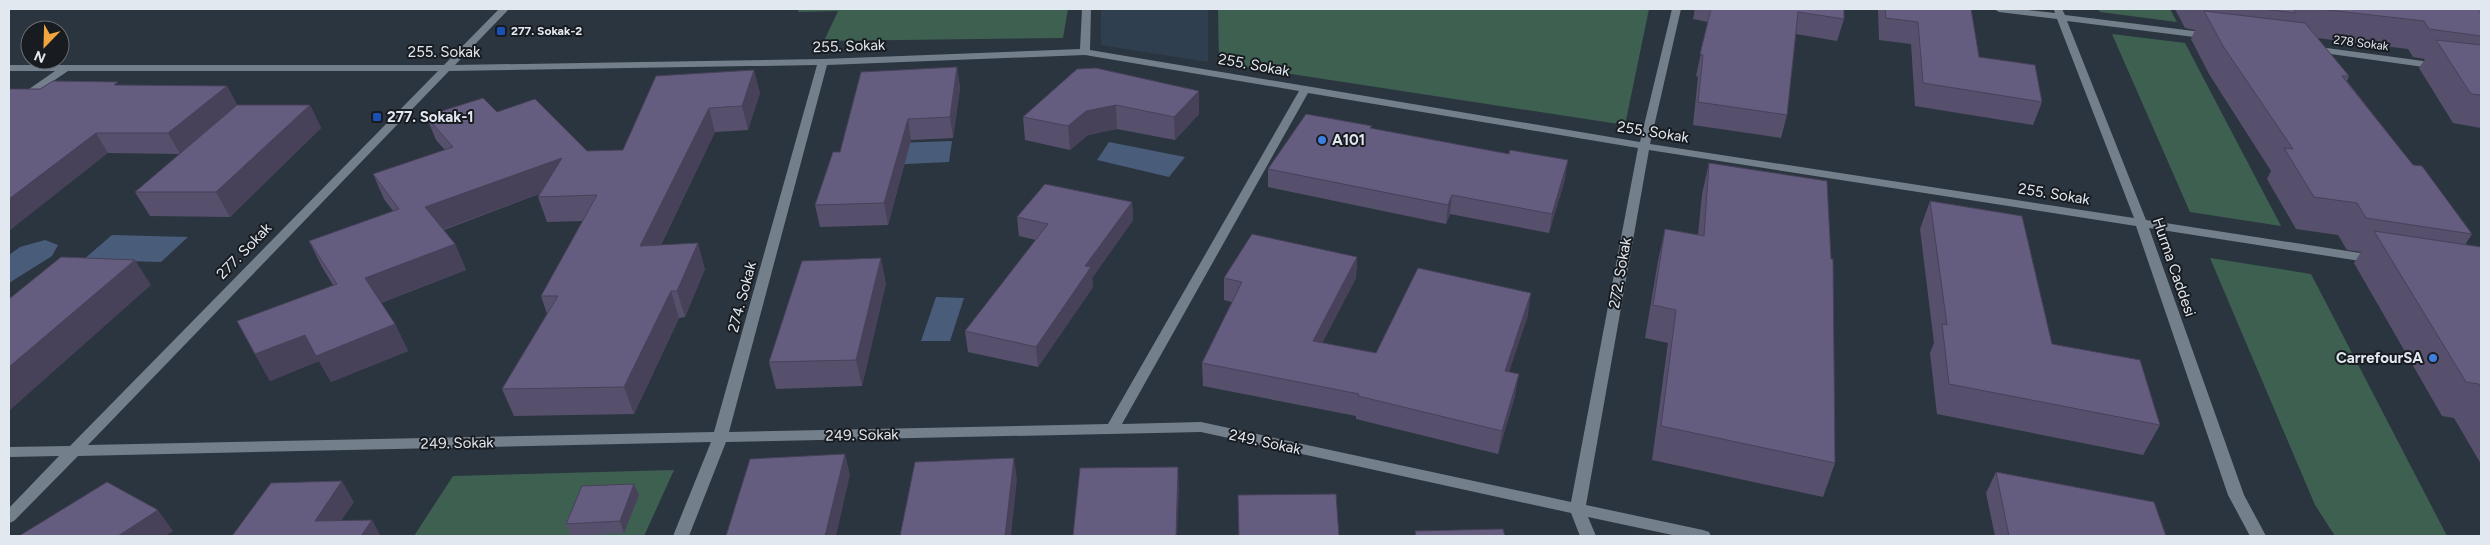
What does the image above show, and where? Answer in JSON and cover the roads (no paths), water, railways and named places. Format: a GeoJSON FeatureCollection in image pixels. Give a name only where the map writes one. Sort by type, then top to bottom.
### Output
{"type":"FeatureCollection","features":[{"type":"Feature","properties":{"kind":"street","name":"277. Sokak"},"geometry":{"type":"LineString","coordinates":[[9,517],[71,451],[504,9]]}},
{"type":"Feature","properties":{"kind":"street"},"geometry":{"type":"LineString","coordinates":[[1085,52],[1087,9]]}},
{"type":"Feature","properties":{"kind":"street","name":"272. Sokak"},"geometry":{"type":"LineString","coordinates":[[1577,510],[1644,146],[1677,9]]}},
{"type":"Feature","properties":{"kind":"street"},"geometry":{"type":"LineString","coordinates":[[1999,9],[2059,13],[2218,37]]}},
{"type":"Feature","properties":{"kind":"street","name":"Hurma Caddesi"},"geometry":{"type":"LineString","coordinates":[[2059,13],[2141,222],[2236,495],[2258,536]]}},
{"type":"Feature","properties":{"kind":"street","name":"278 Sokak"},"geometry":{"type":"LineString","coordinates":[[2306,48],[2452,68]]}},
{"type":"Feature","properties":{"kind":"street","name":"255. Sokak"},"geometry":{"type":"LineString","coordinates":[[70,67],[445,68],[823,62],[1085,52],[1644,146],[2384,261]]}},
{"type":"Feature","properties":{"kind":"street","name":"274. Sokak"},"geometry":{"type":"LineString","coordinates":[[681,536],[720,438],[823,62]]}},
{"type":"Feature","properties":{"kind":"street"},"geometry":{"type":"LineString","coordinates":[[9,108],[63,70]]}},
{"type":"Feature","properties":{"kind":"street"},"geometry":{"type":"LineString","coordinates":[[1112,429],[1305,89]]}},
{"type":"Feature","properties":{"kind":"street","name":"249. Sokak"},"geometry":{"type":"LineString","coordinates":[[9,452],[1201,427],[1703,536]]}},
{"type":"Feature","properties":{"kind":"street"},"geometry":{"type":"LineString","coordinates":[[1577,510],[1588,536]]}},
{"type":"Feature","properties":{"kind":"place","name":"277. Sokak-2"},"geometry":{"type":"Point","coordinates":[501,31]}},
{"type":"Feature","properties":{"kind":"place","name":"277. Sokak-1"},"geometry":{"type":"Point","coordinates":[377,117]}},
{"type":"Feature","properties":{"kind":"place","name":"A101"},"geometry":{"type":"Point","coordinates":[1322,140]}},
{"type":"Feature","properties":{"kind":"place","name":"CarrefourSA"},"geometry":{"type":"Point","coordinates":[2433,358]}}]}
